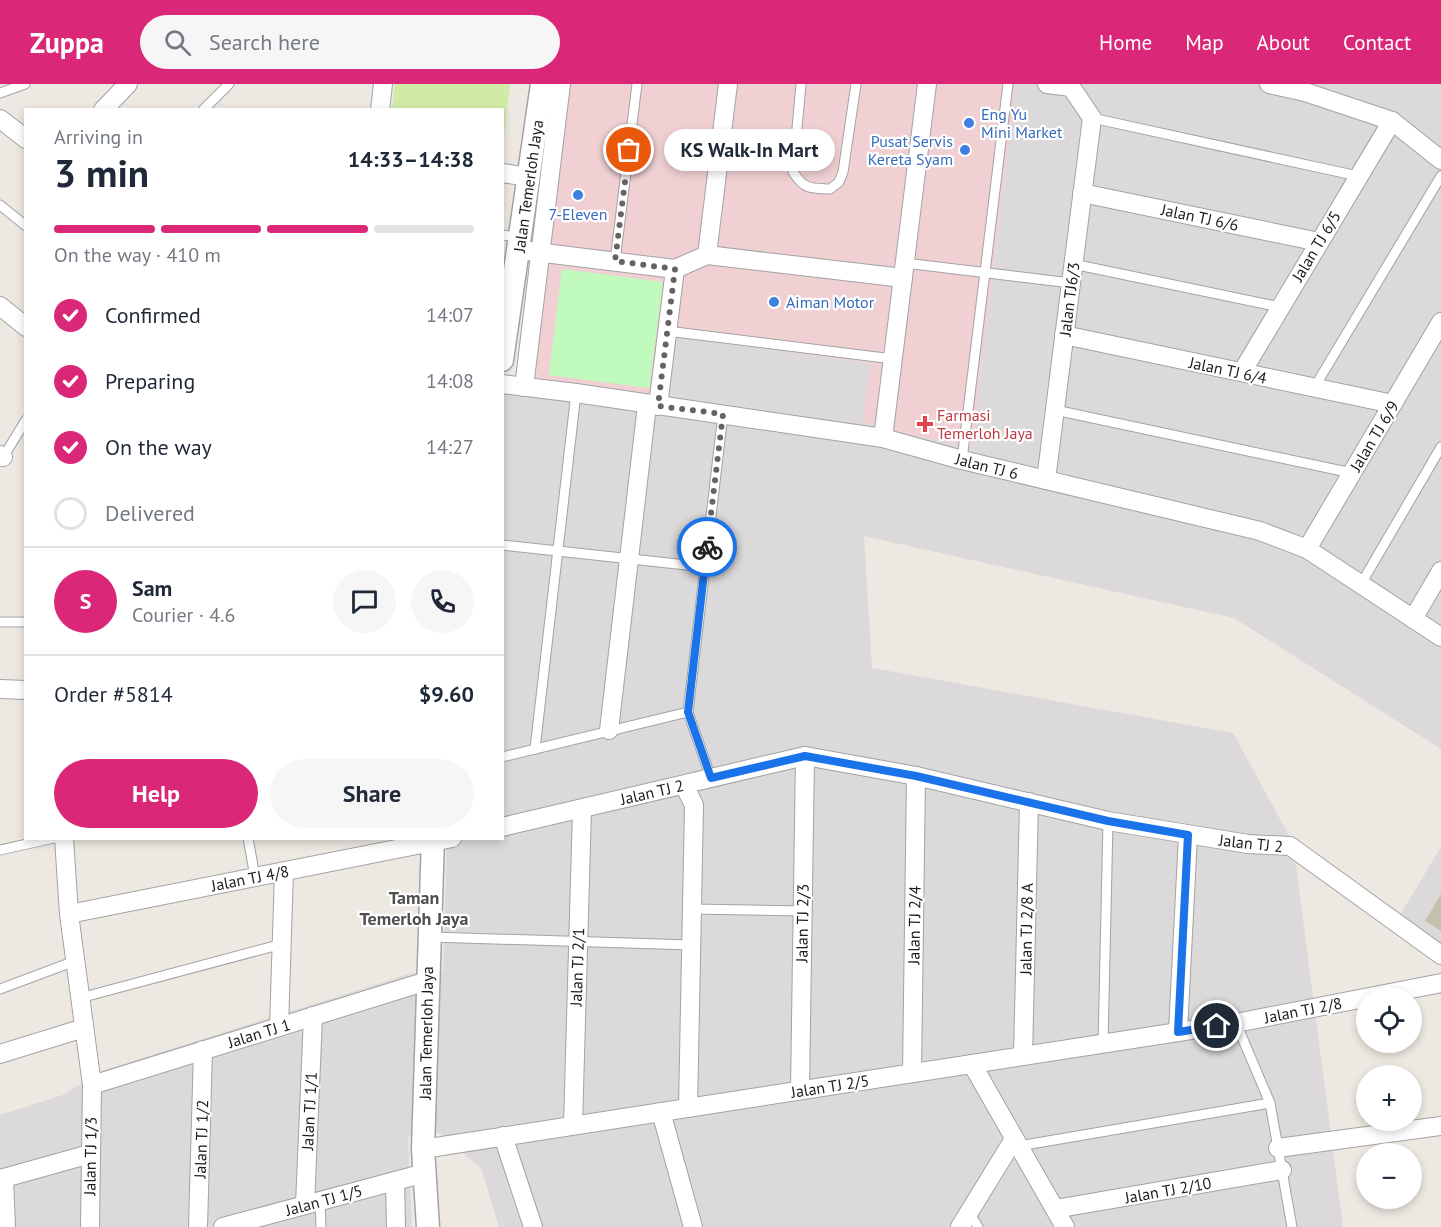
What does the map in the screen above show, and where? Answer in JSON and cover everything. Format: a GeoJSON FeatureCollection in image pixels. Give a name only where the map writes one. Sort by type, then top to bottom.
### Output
{"type":"FeatureCollection","features":[{"type":"Feature","properties":{"kind":"street"},"geometry":{"type":"LineString","coordinates":[[105,108],[128,84]]}},
{"type":"Feature","properties":{"kind":"street"},"geometry":{"type":"LineString","coordinates":[[380,108],[383,84]]}},
{"type":"Feature","properties":{"kind":"street","name":"Jalan Temerloh Jaya"},"geometry":{"type":"LineString","coordinates":[[504,335],[507,297],[520,244],[542,84]]}},
{"type":"Feature","properties":{"kind":"street"},"geometry":{"type":"LineString","coordinates":[[524,387],[520,244],[561,84]]}},
{"type":"Feature","properties":{"kind":"street"},"geometry":{"type":"LineString","coordinates":[[707,255],[728,84]]}},
{"type":"Feature","properties":{"kind":"street"},"geometry":{"type":"LineString","coordinates":[[883,438],[927,84]]}},
{"type":"Feature","properties":{"kind":"street"},"geometry":{"type":"LineString","coordinates":[[1047,84],[1072,85],[1092,118]]}},
{"type":"Feature","properties":{"kind":"street"},"geometry":{"type":"LineString","coordinates":[[1269,84],[1307,88],[1392,121],[1441,160]]}},
{"type":"Feature","properties":{"kind":"street","name":"Jalan TJ6/3"},"geometry":{"type":"LineString","coordinates":[[1046,480],[1092,118]]}},
{"type":"Feature","properties":{"kind":"street"},"geometry":{"type":"LineString","coordinates":[[0,119],[24,137]]}},
{"type":"Feature","properties":{"kind":"street","name":"Jalan TJ 6/5"},"geometry":{"type":"LineString","coordinates":[[1242,372],[1392,121]]}},
{"type":"Feature","properties":{"kind":"street"},"geometry":{"type":"LineString","coordinates":[[504,173],[528,177]]}},
{"type":"Feature","properties":{"kind":"street","name":"Jalan TJ 6/6"},"geometry":{"type":"LineString","coordinates":[[1082,193],[1319,242]]}},
{"type":"Feature","properties":{"kind":"street"},"geometry":{"type":"LineString","coordinates":[[520,244],[675,269],[707,255],[904,271]]}},
{"type":"Feature","properties":{"kind":"street"},"geometry":{"type":"LineString","coordinates":[[609,730],[629,558],[667,331],[675,269]]}},
{"type":"Feature","properties":{"kind":"street"},"geometry":{"type":"LineString","coordinates":[[0,306],[24,325]]}},
{"type":"Feature","properties":{"kind":"street","name":"Jalan TJ 6/9"},"geometry":{"type":"LineString","coordinates":[[1307,549],[1441,322]]}},
{"type":"Feature","properties":{"kind":"street","name":"Jalan TJ 6/4"},"geometry":{"type":"LineString","coordinates":[[1064,335],[1393,404]]}},
{"type":"Feature","properties":{"kind":"street","name":"Jalan TJ 6"},"geometry":{"type":"LineString","coordinates":[[504,384],[883,438],[962,460],[1260,531],[1307,549],[1441,637]]}},
{"type":"Feature","properties":{"kind":"street"},"geometry":{"type":"LineString","coordinates":[[1413,618],[1441,571]]}},
{"type":"Feature","properties":{"kind":"street"},"geometry":{"type":"LineString","coordinates":[[0,689],[24,690]]}},
{"type":"Feature","properties":{"kind":"street","name":"Jalan TJ 2"},"geometry":{"type":"LineString","coordinates":[[504,827],[805,756],[916,776],[1108,821],[1248,844],[1290,846],[1441,955]]}},
{"type":"Feature","properties":{"kind":"street","name":"Jalan TJ 2/3"},"geometry":{"type":"LineString","coordinates":[[800,1090],[805,756]]}},
{"type":"Feature","properties":{"kind":"street","name":"Jalan TJ 2/4"},"geometry":{"type":"LineString","coordinates":[[912,1073],[916,776]]}},
{"type":"Feature","properties":{"kind":"street"},"geometry":{"type":"LineString","coordinates":[[684,785],[694,805],[688,1108]]}},
{"type":"Feature","properties":{"kind":"street","name":"Jalan TJ 2/8 A"},"geometry":{"type":"LineString","coordinates":[[1023,1056],[1029,802]]}},
{"type":"Feature","properties":{"kind":"street","name":"Jalan TJ 2/1"},"geometry":{"type":"LineString","coordinates":[[573,1125],[582,809]]}},
{"type":"Feature","properties":{"kind":"street"},"geometry":{"type":"LineString","coordinates":[[1178,1032],[1188,835]]}},
{"type":"Feature","properties":{"kind":"street","name":"Jalan TJ 1/3"},"geometry":{"type":"LineString","coordinates":[[64,840],[69,914],[92,1085],[90,1227]]}},
{"type":"Feature","properties":{"kind":"street","name":"Jalan Temerloh Jaya"},"geometry":{"type":"LineString","coordinates":[[428,1227],[423,1149],[427,981],[439,840]]}},
{"type":"Feature","properties":{"kind":"street","name":"Jalan TJ 4/8"},"geometry":{"type":"LineString","coordinates":[[69,914],[439,840]]}},
{"type":"Feature","properties":{"kind":"street"},"geometry":{"type":"LineString","coordinates":[[279,1027],[284,872]]}},
{"type":"Feature","properties":{"kind":"street","name":"Jalan TJ 1"},"geometry":{"type":"LineString","coordinates":[[92,1085],[427,981]]}},
{"type":"Feature","properties":{"kind":"street","name":"Jalan TJ 2/8"},"geometry":{"type":"LineString","coordinates":[[1236,1023],[1441,983]]}},
{"type":"Feature","properties":{"kind":"street","name":"Jalan TJ 1/1"},"geometry":{"type":"LineString","coordinates":[[312,1203],[313,1016]]}},
{"type":"Feature","properties":{"kind":"street","name":"Jalan TJ 2/5"},"geometry":{"type":"LineString","coordinates":[[423,1149],[1236,1023]]}},
{"type":"Feature","properties":{"kind":"street"},"geometry":{"type":"LineString","coordinates":[[0,1054],[84,1028]]}},
{"type":"Feature","properties":{"kind":"street","name":"Jalan TJ 1/2"},"geometry":{"type":"LineString","coordinates":[[198,1227],[203,1050]]}},
{"type":"Feature","properties":{"kind":"street"},"geometry":{"type":"LineString","coordinates":[[972,1064],[1065,1227]]}},
{"type":"Feature","properties":{"kind":"street"},"geometry":{"type":"LineString","coordinates":[[661,1112],[693,1227]]}},
{"type":"Feature","properties":{"kind":"street"},"geometry":{"type":"LineString","coordinates":[[1278,1148],[1441,1126]]}},
{"type":"Feature","properties":{"kind":"street"},"geometry":{"type":"LineString","coordinates":[[503,1136],[533,1227]]}},
{"type":"Feature","properties":{"kind":"street"},"geometry":{"type":"LineString","coordinates":[[969,1222],[1017,1143]]}},
{"type":"Feature","properties":{"kind":"street"},"geometry":{"type":"LineString","coordinates":[[6,1227],[2,1189],[4,1178],[90,1154]]}},
{"type":"Feature","properties":{"kind":"street","name":"Jalan TJ 2/10"},"geometry":{"type":"LineString","coordinates":[[1055,1209],[1282,1170]]}},
{"type":"Feature","properties":{"kind":"street","name":"Jalan TJ 1/5"},"geometry":{"type":"LineString","coordinates":[[223,1227],[244,1224],[425,1173]]}},
{"type":"Feature","properties":{"kind":"street"},"geometry":{"type":"LineString","coordinates":[[395,1181],[396,1227]]}},
{"type":"Feature","properties":{"kind":"lane"},"geometry":{"type":"LineString","coordinates":[[0,93],[25,84]]}},
{"type":"Feature","properties":{"kind":"lane"},"geometry":{"type":"LineString","coordinates":[[205,108],[229,84]]}},
{"type":"Feature","properties":{"kind":"lane"},"geometry":{"type":"LineString","coordinates":[[615,261],[637,84]]}},
{"type":"Feature","properties":{"kind":"lane"},"geometry":{"type":"LineString","coordinates":[[801,84],[793,172],[806,188],[830,189],[839,182],[843,172],[855,84]]}},
{"type":"Feature","properties":{"kind":"lane"},"geometry":{"type":"LineString","coordinates":[[962,460],[1008,84]]}},
{"type":"Feature","properties":{"kind":"lane"},"geometry":{"type":"LineString","coordinates":[[1092,118],[1358,176]]}},
{"type":"Feature","properties":{"kind":"lane"},"geometry":{"type":"LineString","coordinates":[[1314,388],[1441,176]]}},
{"type":"Feature","properties":{"kind":"lane"},"geometry":{"type":"LineString","coordinates":[[0,205],[24,224]]}},
{"type":"Feature","properties":{"kind":"lane"},"geometry":{"type":"LineString","coordinates":[[1073,264],[1280,307]]}},
{"type":"Feature","properties":{"kind":"lane"},"geometry":{"type":"LineString","coordinates":[[904,271],[985,273],[1071,283]]}},
{"type":"Feature","properties":{"kind":"lane"},"geometry":{"type":"LineString","coordinates":[[667,331],[892,359]]}},
{"type":"Feature","properties":{"kind":"lane"},"geometry":{"type":"LineString","coordinates":[[535,749],[576,393]]}},
{"type":"Feature","properties":{"kind":"lane"},"geometry":{"type":"LineString","coordinates":[[1055,410],[1352,472]]}},
{"type":"Feature","properties":{"kind":"lane"},"geometry":{"type":"LineString","coordinates":[[711,778],[688,712],[723,414]]}},
{"type":"Feature","properties":{"kind":"lane"},"geometry":{"type":"LineString","coordinates":[[1,458],[24,423]]}},
{"type":"Feature","properties":{"kind":"lane"},"geometry":{"type":"LineString","coordinates":[[1361,584],[1441,447]]}},
{"type":"Feature","properties":{"kind":"lane"},"geometry":{"type":"LineString","coordinates":[[504,545],[705,567]]}},
{"type":"Feature","properties":{"kind":"lane"},"geometry":{"type":"LineString","coordinates":[[0,621],[24,622]]}},
{"type":"Feature","properties":{"kind":"lane"},"geometry":{"type":"LineString","coordinates":[[504,757],[688,712]]}},
{"type":"Feature","properties":{"kind":"lane"},"geometry":{"type":"LineString","coordinates":[[1103,1044],[1108,821]]}},
{"type":"Feature","properties":{"kind":"lane"},"geometry":{"type":"LineString","coordinates":[[0,850],[45,840]]}},
{"type":"Feature","properties":{"kind":"lane"},"geometry":{"type":"LineString","coordinates":[[248,840],[255,877]]}},
{"type":"Feature","properties":{"kind":"lane"},"geometry":{"type":"LineString","coordinates":[[692,909],[802,911]]}},
{"type":"Feature","properties":{"kind":"lane"},"geometry":{"type":"LineString","coordinates":[[429,937],[691,945]]}},
{"type":"Feature","properties":{"kind":"lane"},"geometry":{"type":"LineString","coordinates":[[80,998],[282,944]]}},
{"type":"Feature","properties":{"kind":"lane"},"geometry":{"type":"LineString","coordinates":[[0,989],[75,960]]}},
{"type":"Feature","properties":{"kind":"lane"},"geometry":{"type":"LineString","coordinates":[[1236,1023],[1270,1103],[1292,1227]]}},
{"type":"Feature","properties":{"kind":"lane"},"geometry":{"type":"LineString","coordinates":[[1017,1143],[1270,1103]]}},
{"type":"Feature","properties":{"kind":"lane"},"geometry":{"type":"LineString","coordinates":[[312,1203],[321,1227]]}},
{"type":"Feature","properties":{"kind":"shaded area"},"geometry":{"type":"Polygon","coordinates":[[[552,84],[1016,84],[972,448],[863,423],[871,363],[675,337],[667,396],[517,377],[552,84]]]}},
{"type":"Feature","properties":{"kind":"shaded area"},"geometry":{"type":"Polygon","coordinates":[[[1016,84],[1441,84],[1441,749],[1234,618],[864,536],[872,668],[1233,733],[1293,843],[1343,1227],[499,1227],[481,1168],[440,1133],[408,1137],[412,1227],[0,1227],[0,1115],[63,1095],[104,1070],[412,973],[443,973],[447,840],[504,840],[504,393],[517,377],[675,337],[872,363],[863,423],[972,448],[1016,84]]]}},
{"type":"Feature","properties":{"kind":"shaded area"},"geometry":{"type":"Polygon","coordinates":[[[1441,847],[1441,957],[1392,928],[1441,847]]]}},
{"type":"Feature","properties":{"kind":"shaded area"},"geometry":{"type":"Polygon","coordinates":[[[1441,894],[1441,931],[1425,921],[1441,894]]]}},
{"type":"Feature","properties":{"kind":"green space"},"geometry":{"type":"Polygon","coordinates":[[[395,84],[510,84],[504,136],[504,108],[392,108],[395,84]]]}},
{"type":"Feature","properties":{"kind":"green space"},"geometry":{"type":"Polygon","coordinates":[[[562,269],[663,282],[649,388],[549,375],[562,269]]]}},
{"type":"Feature","properties":{"kind":"way so far"},"geometry":{"type":"LineString","coordinates":[[629,150],[615,261],[675,269],[658,406],[723,414],[707,547]]}},
{"type":"Feature","properties":{"kind":"place","name":"Eng Yu Mini Market"},"geometry":{"type":"Point","coordinates":[969,123]}},
{"type":"Feature","properties":{"kind":"place","name":"KS Walk-In Mart"},"geometry":{"type":"Point","coordinates":[629,150]}},
{"type":"Feature","properties":{"kind":"place","name":"Pusat Servis Kereta Syam"},"geometry":{"type":"Point","coordinates":[965,150]}},
{"type":"Feature","properties":{"kind":"place","name":"7-Eleven"},"geometry":{"type":"Point","coordinates":[578,195]}},
{"type":"Feature","properties":{"kind":"place","name":"Aiman Motor"},"geometry":{"type":"Point","coordinates":[774,302]}},
{"type":"Feature","properties":{"kind":"place","name":"Farmasi Temerloh Jaya"},"geometry":{"type":"Point","coordinates":[925,424]}},
{"type":"Feature","properties":{"kind":"district","name":"Taman Temerloh Jaya"},"geometry":{"type":"Point","coordinates":[414,907]}},
{"type":"Feature","properties":{"kind":"route"},"geometry":{"type":"LineString","coordinates":[[707,547],[688,712],[711,778],[805,756],[916,776],[1108,821],[1188,835],[1178,1032],[1217,1026]]}}]}
